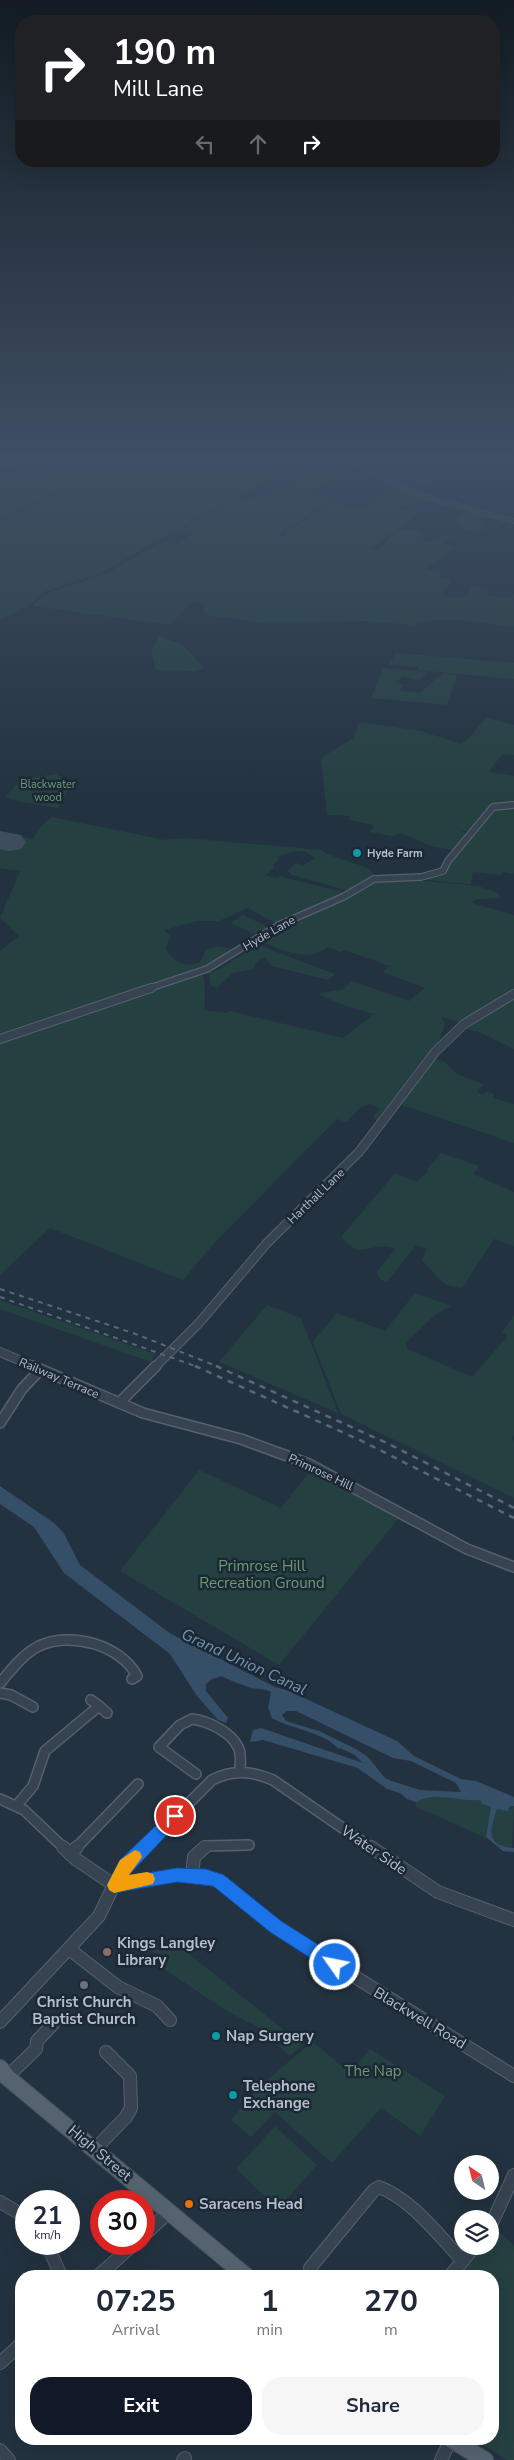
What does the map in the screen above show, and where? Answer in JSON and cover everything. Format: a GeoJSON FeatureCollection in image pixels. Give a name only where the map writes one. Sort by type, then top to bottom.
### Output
{"type":"FeatureCollection","features":[{"type":"Feature","properties":{"kind":"main road","name":"High Street"},"geometry":{"type":"LineString","coordinates":[[4,2072],[239,2270]]}},
{"type":"Feature","properties":{"kind":"main road"},"geometry":{"type":"LineString","coordinates":[[461,2445],[486,2460]]}},
{"type":"Feature","properties":{"kind":"street","name":"Hyde Lane"},"geometry":{"type":"LineString","coordinates":[[0,1038],[207,970],[279,925],[343,896],[374,879],[421,877],[443,871],[448,861],[493,808],[514,806]]}},
{"type":"Feature","properties":{"kind":"street","name":"Harthall Lane"},"geometry":{"type":"LineString","coordinates":[[118,1403],[199,1323],[268,1243],[359,1152],[435,1052],[464,1024],[514,994]]}},
{"type":"Feature","properties":{"kind":"street","name":"Railway Terrace"},"geometry":{"type":"LineString","coordinates":[[0,1352],[118,1403]]}},
{"type":"Feature","properties":{"kind":"street"},"geometry":{"type":"LineString","coordinates":[[0,1423],[22,1389],[40,1370]]}},
{"type":"Feature","properties":{"kind":"street","name":"Primrose Hill"},"geometry":{"type":"LineString","coordinates":[[118,1403],[156,1417],[241,1439],[308,1464],[467,1549],[514,1567]]}},
{"type":"Feature","properties":{"kind":"street"},"geometry":{"type":"LineString","coordinates":[[0,1684],[31,1650],[40,1645],[65,1642],[88,1644],[116,1652],[125,1659],[137,1676]]}},
{"type":"Feature","properties":{"kind":"street"},"geometry":{"type":"LineString","coordinates":[[0,1693],[11,1695],[33,1707]]}},
{"type":"Feature","properties":{"kind":"street"},"geometry":{"type":"LineString","coordinates":[[17,1805],[33,1786],[45,1751],[99,1706]]}},
{"type":"Feature","properties":{"kind":"street"},"geometry":{"type":"LineString","coordinates":[[0,2022],[99,1916],[126,1865],[212,1780],[220,1775],[240,1771],[238,1746],[198,1718],[185,1720],[157,1745],[196,1774]]}},
{"type":"Feature","properties":{"kind":"street","name":"Water Side"},"geometry":{"type":"LineString","coordinates":[[240,1771],[251,1772],[273,1780],[438,1892],[514,1920]]}},
{"type":"Feature","properties":{"kind":"street"},"geometry":{"type":"LineString","coordinates":[[70,1854],[138,1784]]}},
{"type":"Feature","properties":{"kind":"street"},"geometry":{"type":"LineString","coordinates":[[0,1799],[17,1805],[70,1854],[114,1885]]}},
{"type":"Feature","properties":{"kind":"street"},"geometry":{"type":"LineString","coordinates":[[192,1876],[194,1857],[206,1846],[249,1846]]}},
{"type":"Feature","properties":{"kind":"street","name":"Blackwell Road"},"geometry":{"type":"LineString","coordinates":[[114,1885],[159,1876],[192,1876],[218,1880],[275,1926],[514,2076]]}},
{"type":"Feature","properties":{"kind":"street"},"geometry":{"type":"LineString","coordinates":[[69,1949],[118,1987],[157,2006],[170,2020]]}},
{"type":"Feature","properties":{"kind":"street"},"geometry":{"type":"LineString","coordinates":[[4,2072],[36,2049],[37,2041],[53,2024]]}},
{"type":"Feature","properties":{"kind":"street"},"geometry":{"type":"LineString","coordinates":[[95,2149],[126,2117],[131,2108],[130,2076],[106,2052]]}},
{"type":"Feature","properties":{"kind":"street"},"geometry":{"type":"LineString","coordinates":[[499,2210],[514,2175]]}},
{"type":"Feature","properties":{"kind":"street"},"geometry":{"type":"LineString","coordinates":[[310,2268],[374,2190],[379,2187],[391,2191],[463,2261]]}},
{"type":"Feature","properties":{"kind":"street"},"geometry":{"type":"LineString","coordinates":[[0,2202],[15,2211]]}},
{"type":"Feature","properties":{"kind":"street"},"geometry":{"type":"LineString","coordinates":[[155,2225],[170,2211]]}},
{"type":"Feature","properties":{"kind":"street"},"geometry":{"type":"LineString","coordinates":[[52,2255],[58,2270]]}},
{"type":"Feature","properties":{"kind":"street"},"geometry":{"type":"LineString","coordinates":[[105,2270],[122,2255]]}},
{"type":"Feature","properties":{"kind":"street"},"geometry":{"type":"LineString","coordinates":[[455,2270],[467,2255]]}},
{"type":"Feature","properties":{"kind":"street"},"geometry":{"type":"LineString","coordinates":[[0,2362],[15,2349]]}},
{"type":"Feature","properties":{"kind":"street"},"geometry":{"type":"LineString","coordinates":[[440,2460],[448,2445]]}},
{"type":"Feature","properties":{"kind":"street"},"geometry":{"type":"LineString","coordinates":[[0,2450],[9,2460]]}},
{"type":"Feature","properties":{"kind":"green space"},"geometry":{"type":"Polygon","coordinates":[[[0,573],[101,573],[46,591],[32,603],[0,621],[0,573]]]}},
{"type":"Feature","properties":{"kind":"green space"},"geometry":{"type":"Polygon","coordinates":[[[441,573],[438,577],[452,581],[442,592],[443,595],[448,597],[461,598],[470,590],[472,585],[489,589],[488,595],[510,598],[514,594],[514,627],[461,620],[434,620],[413,625],[367,621],[257,622],[206,615],[203,608],[205,604],[191,602],[170,625],[33,606],[45,594],[106,574],[441,573]]]}},
{"type":"Feature","properties":{"kind":"green space"},"geometry":{"type":"Polygon","coordinates":[[[159,636],[183,645],[204,668],[194,671],[156,670],[151,651],[159,636]]]}},
{"type":"Feature","properties":{"kind":"green space"},"geometry":{"type":"Polygon","coordinates":[[[396,653],[514,663],[514,679],[418,670],[418,667],[388,665],[396,653]]]}},
{"type":"Feature","properties":{"kind":"green space"},"geometry":{"type":"Polygon","coordinates":[[[383,668],[428,672],[419,680],[403,676],[395,682],[404,685],[399,690],[406,692],[420,693],[443,673],[457,675],[447,705],[371,698],[383,668]]]}},
{"type":"Feature","properties":{"kind":"green space"},"geometry":{"type":"Polygon","coordinates":[[[487,718],[514,725],[514,755],[502,754],[489,772],[514,776],[514,803],[497,803],[470,831],[462,831],[468,834],[455,850],[431,846],[401,833],[392,836],[370,832],[374,825],[349,820],[350,816],[327,815],[321,758],[353,738],[360,722],[421,731],[461,744],[487,718]]]}},
{"type":"Feature","properties":{"kind":"green space","name":"Blackwater wood"},"geometry":{"type":"Polygon","coordinates":[[[56,774],[72,784],[58,808],[16,801],[6,797],[21,779],[56,774]]]}},
{"type":"Feature","properties":{"kind":"green space"},"geometry":{"type":"Polygon","coordinates":[[[497,807],[514,807],[514,874],[503,872],[501,875],[473,872],[471,884],[418,879],[437,875],[497,807]]]}},
{"type":"Feature","properties":{"kind":"green space"},"geometry":{"type":"Polygon","coordinates":[[[52,817],[165,840],[186,838],[322,850],[334,857],[365,867],[374,875],[349,891],[292,875],[287,871],[296,863],[303,865],[314,859],[311,855],[297,851],[281,856],[277,858],[280,859],[272,866],[275,867],[266,875],[276,878],[279,876],[346,893],[277,924],[248,908],[219,921],[197,921],[165,930],[171,937],[165,948],[172,957],[184,964],[189,965],[200,962],[207,949],[218,946],[237,950],[213,964],[181,976],[0,1037],[0,951],[19,936],[0,918],[20,871],[0,868],[0,833],[33,839],[41,826],[52,817]]]}},
{"type":"Feature","properties":{"kind":"green space"},"geometry":{"type":"Polygon","coordinates":[[[414,880],[478,886],[498,893],[500,898],[476,899],[472,903],[514,915],[514,991],[472,1014],[461,1024],[441,1016],[445,1024],[438,1044],[427,1053],[376,1121],[374,1116],[380,1109],[370,1104],[361,1107],[346,1122],[337,1119],[217,1240],[183,1280],[50,1228],[0,1275],[0,1041],[201,973],[203,974],[205,987],[204,1010],[227,1013],[230,1011],[343,1038],[374,1014],[346,1006],[317,994],[344,989],[352,981],[409,1001],[425,988],[382,972],[390,966],[344,950],[341,952],[328,947],[319,952],[302,955],[285,951],[258,940],[280,926],[373,881],[414,880]]]}},
{"type":"Feature","properties":{"kind":"green space"},"geometry":{"type":"Polygon","coordinates":[[[243,915],[268,927],[255,934],[230,923],[243,915]]]}},
{"type":"Feature","properties":{"kind":"green space"},"geometry":{"type":"Polygon","coordinates":[[[258,945],[335,974],[328,980],[272,966],[265,958],[257,961],[253,969],[233,973],[217,988],[211,986],[209,973],[218,970],[258,945]]]}},
{"type":"Feature","properties":{"kind":"green space"},"geometry":{"type":"Polygon","coordinates":[[[514,997],[514,1049],[479,1032],[462,1028],[514,997]]]}},
{"type":"Feature","properties":{"kind":"green space"},"geometry":{"type":"Polygon","coordinates":[[[433,1058],[445,1062],[457,1074],[483,1084],[477,1092],[483,1095],[486,1091],[494,1094],[493,1098],[514,1104],[514,1143],[399,1104],[433,1058]]]}},
{"type":"Feature","properties":{"kind":"green space"},"geometry":{"type":"Polygon","coordinates":[[[441,1153],[479,1166],[473,1174],[514,1192],[514,1246],[494,1239],[462,1288],[446,1285],[439,1279],[422,1260],[427,1249],[416,1245],[387,1282],[380,1279],[377,1272],[395,1249],[384,1246],[363,1250],[354,1248],[341,1237],[395,1173],[416,1182],[429,1170],[427,1169],[441,1153]]]}},
{"type":"Feature","properties":{"kind":"green space"},"geometry":{"type":"Polygon","coordinates":[[[415,1293],[451,1306],[436,1314],[406,1343],[408,1349],[472,1377],[506,1338],[507,1335],[502,1332],[514,1315],[514,1436],[512,1437],[514,1444],[514,1498],[341,1414],[313,1342],[337,1313],[385,1331],[415,1293]]]}},
{"type":"Feature","properties":{"kind":"green space"},"geometry":{"type":"Polygon","coordinates":[[[0,1300],[155,1354],[151,1362],[0,1309],[0,1300]]]}},
{"type":"Feature","properties":{"kind":"green space"},"geometry":{"type":"Polygon","coordinates":[[[267,1305],[301,1318],[338,1413],[219,1362],[267,1305]]]}},
{"type":"Feature","properties":{"kind":"green space","name":"Primrose Hill Recreation Ground"},"geometry":{"type":"Polygon","coordinates":[[[199,1470],[281,1508],[309,1472],[399,1518],[279,1665],[120,1571],[199,1470]]]}},
{"type":"Feature","properties":{"kind":"green space"},"geometry":{"type":"Polygon","coordinates":[[[441,1797],[480,1800],[482,1804],[490,1806],[488,1839],[415,1806],[416,1802],[423,1798],[441,1797]]]}},
{"type":"Feature","properties":{"kind":"green space"},"geometry":{"type":"Polygon","coordinates":[[[514,1806],[512,1848],[497,1843],[493,1839],[492,1829],[497,1809],[514,1806]]]}},
{"type":"Feature","properties":{"kind":"green space"},"geometry":{"type":"Polygon","coordinates":[[[142,1936],[160,1950],[170,1939],[303,2045],[290,2056],[279,2046],[281,2043],[274,2037],[221,2007],[163,1969],[167,1963],[138,1940],[142,1936]]]}},
{"type":"Feature","properties":{"kind":"green space","name":"The Nap"},"geometry":{"type":"Polygon","coordinates":[[[313,2042],[350,2073],[370,2049],[445,2096],[420,2136],[381,2108],[332,2163],[275,2112],[251,2137],[231,2120],[269,2079],[313,2042]]]}},
{"type":"Feature","properties":{"kind":"green space"},"geometry":{"type":"Polygon","coordinates":[[[275,2126],[317,2165],[278,2209],[236,2169],[275,2126]]]}},
{"type":"Feature","properties":{"kind":"green space"},"geometry":{"type":"Polygon","coordinates":[[[499,2232],[514,2246],[514,2460],[507,2460],[483,2445],[499,2445],[499,2270],[463,2270],[476,2255],[499,2255],[499,2232]]]}},
{"type":"Feature","properties":{"kind":"water"},"geometry":{"type":"Polygon","coordinates":[[[0,1486],[54,1523],[63,1532],[80,1565],[171,1634],[275,1687],[289,1691],[397,1741],[414,1756],[461,1779],[476,1781],[514,1797],[514,1806],[510,1806],[508,1811],[497,1809],[492,1836],[498,1844],[514,1848],[514,1852],[503,1851],[486,1837],[491,1807],[482,1804],[480,1800],[431,1797],[416,1802],[407,1799],[400,1793],[387,1789],[358,1768],[263,1740],[250,1742],[253,1730],[261,1728],[363,1763],[355,1755],[340,1748],[338,1749],[333,1743],[317,1735],[272,1718],[268,1708],[271,1692],[248,1687],[221,1676],[212,1679],[206,1684],[206,1691],[228,1718],[226,1723],[218,1720],[197,1696],[170,1654],[64,1573],[34,1527],[0,1504],[0,1486]],[[287,1711],[282,1715],[286,1721],[319,1731],[356,1749],[368,1757],[385,1778],[420,1790],[461,1792],[456,1783],[411,1761],[393,1758],[296,1711],[287,1711]]]}},
{"type":"Feature","properties":{"kind":"runway"},"geometry":{"type":"LineString","coordinates":[[0,840],[10,842]]}},
{"type":"Feature","properties":{"kind":"railway"},"geometry":{"type":"LineString","coordinates":[[0,1289],[133,1333],[219,1367]]}},
{"type":"Feature","properties":{"kind":"railway"},"geometry":{"type":"LineString","coordinates":[[0,1297],[198,1367]]}},
{"type":"Feature","properties":{"kind":"railway"},"geometry":{"type":"LineString","coordinates":[[195,1366],[362,1441],[514,1518]]}},
{"type":"Feature","properties":{"kind":"railway"},"geometry":{"type":"LineString","coordinates":[[216,1366],[389,1444],[514,1508]]}},
{"type":"Feature","properties":{"kind":"slow traffic"},"geometry":{"type":"LineString","coordinates":[[135,1857],[126,1865],[114,1885],[147,1879]]}},
{"type":"Feature","properties":{"kind":"place","name":"Hyde Farm"},"geometry":{"type":"Point","coordinates":[357,853]}},
{"type":"Feature","properties":{"kind":"place","name":"Kings Langley Library"},"geometry":{"type":"Point","coordinates":[107,1952]}},
{"type":"Feature","properties":{"kind":"place","name":"Christ Church Baptist Church"},"geometry":{"type":"Point","coordinates":[84,1985]}},
{"type":"Feature","properties":{"kind":"place","name":"Nap Surgery"},"geometry":{"type":"Point","coordinates":[216,2036]}},
{"type":"Feature","properties":{"kind":"place","name":"Telephone Exchange"},"geometry":{"type":"Point","coordinates":[233,2095]}},
{"type":"Feature","properties":{"kind":"place","name":"Saracens Head"},"geometry":{"type":"Point","coordinates":[189,2204]}},
{"type":"Feature","properties":{"kind":"route"},"geometry":{"type":"LineString","coordinates":[[175,1816],[126,1865],[114,1885],[159,1876],[177,1875],[206,1877],[218,1880],[275,1926],[335,1965]]}},
{"type":"Feature","properties":{"kind":"water label","name":"Grand Union Canal"},"geometry":{"type":"Point","coordinates":[244,1662]}}]}
